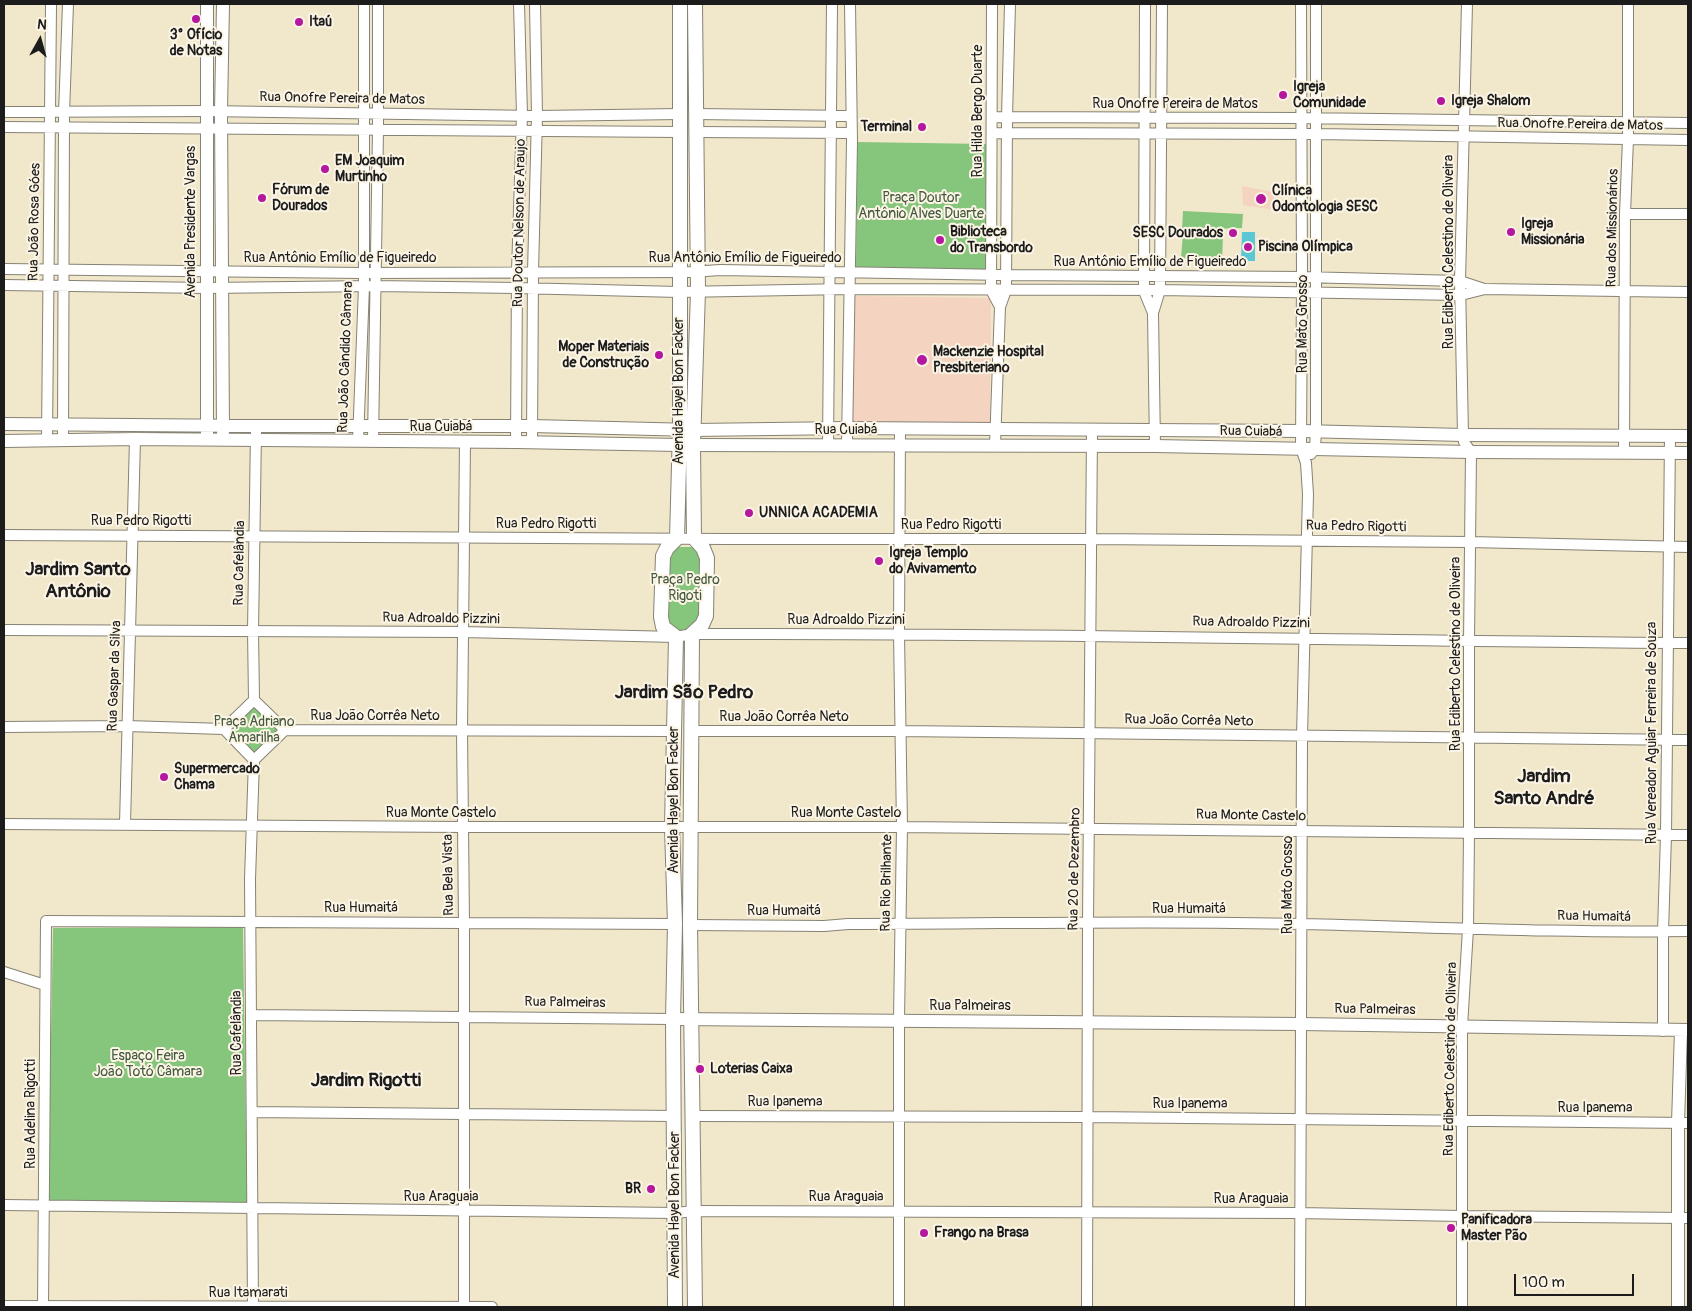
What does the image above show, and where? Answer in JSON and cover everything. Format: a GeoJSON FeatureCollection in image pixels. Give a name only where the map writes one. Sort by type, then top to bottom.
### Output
{"type":"FeatureCollection","features":[{"type":"Feature","properties":{"kind":"main road","name":"Avenida Hayel Bon Facker"},"geometry":{"type":"LineString","coordinates":[[680,4],[679,292],[687,430],[694,445],[694,538]]}},
{"type":"Feature","properties":{"kind":"main road","name":"Avenida Hayel Bon Facker"},"geometry":{"type":"LineString","coordinates":[[676,538],[679,445],[687,430],[698,291],[695,4]]}},
{"type":"Feature","properties":{"kind":"main road"},"geometry":{"type":"LineString","coordinates":[[676,538],[663,556],[661,617],[663,627],[676,637]]}},
{"type":"Feature","properties":{"kind":"main road"},"geometry":{"type":"LineString","coordinates":[[692,634],[702,625],[706,616],[707,558],[703,548],[694,538]]}},
{"type":"Feature","properties":{"kind":"main road","name":"Avenida Hayel Bon Facker"},"geometry":{"type":"LineString","coordinates":[[692,634],[690,1020],[695,1307]]}},
{"type":"Feature","properties":{"kind":"main road","name":"Avenida Hayel Bon Facker"},"geometry":{"type":"LineString","coordinates":[[675,1307],[676,1213],[673,1019],[675,924],[672,827],[676,637]]}},
{"type":"Feature","properties":{"kind":"street","name":"Rua João Rosa Góes"},"geometry":{"type":"LineString","coordinates":[[47,440],[50,4]]}},
{"type":"Feature","properties":{"kind":"street","name":"Rua João Rosa Góes"},"geometry":{"type":"LineString","coordinates":[[63,440],[64,113],[68,4]]}},
{"type":"Feature","properties":{"kind":"street","name":"Avenida Presidente Vargas"},"geometry":{"type":"LineString","coordinates":[[207,4],[207,441]]}},
{"type":"Feature","properties":{"kind":"street"},"geometry":{"type":"LineString","coordinates":[[223,4],[221,111],[224,440]]}},
{"type":"Feature","properties":{"kind":"street","name":"Rua João Cândido Câmara"},"geometry":{"type":"LineString","coordinates":[[358,441],[364,286],[364,4]]}},
{"type":"Feature","properties":{"kind":"street"},"geometry":{"type":"LineString","coordinates":[[374,441],[378,4]]}},
{"type":"Feature","properties":{"kind":"street","name":"Rua Doutor Nelson de Araujo"},"geometry":{"type":"LineString","coordinates":[[516,442],[516,272],[522,115],[520,4]]}},
{"type":"Feature","properties":{"kind":"street","name":"Rua Doutor Nelson de Araujo"},"geometry":{"type":"LineString","coordinates":[[532,442],[536,131],[535,4]]}},
{"type":"Feature","properties":{"kind":"street"},"geometry":{"type":"LineString","coordinates":[[828,445],[832,4]]}},
{"type":"Feature","properties":{"kind":"street"},"geometry":{"type":"LineString","coordinates":[[847,444],[852,133],[850,116],[850,4]]}},
{"type":"Feature","properties":{"kind":"street","name":"Rua Hilda Bergo Duarte"},"geometry":{"type":"LineString","coordinates":[[992,4],[990,274],[991,290],[1000,307]]}},
{"type":"Feature","properties":{"kind":"street","name":"Rua Hilda Bergo Duarte"},"geometry":{"type":"LineString","coordinates":[[995,445],[1000,307],[1006,290],[1010,4]]}},
{"type":"Feature","properties":{"kind":"street"},"geometry":{"type":"LineString","coordinates":[[1145,4],[1144,290],[1153,313]]}},
{"type":"Feature","properties":{"kind":"street"},"geometry":{"type":"LineString","coordinates":[[1155,446],[1153,313],[1160,290],[1162,4]]}},
{"type":"Feature","properties":{"kind":"street","name":"Rua Mato Grosso"},"geometry":{"type":"LineString","coordinates":[[1300,1307],[1303,924],[1302,736],[1308,494],[1306,463],[1301,448],[1301,4]]}},
{"type":"Feature","properties":{"kind":"street","name":"Rua Mato Grosso"},"geometry":{"type":"LineString","coordinates":[[1306,463],[1315,448],[1316,431],[1316,4]]}},
{"type":"Feature","properties":{"kind":"street","name":"Rua Ediberto Celestino de Oliveira"},"geometry":{"type":"LineString","coordinates":[[1462,1307],[1462,1027],[1468,930],[1470,833],[1469,642],[1471,452],[1464,442],[1463,435],[1460,281],[1467,4]]}},
{"type":"Feature","properties":{"kind":"street","name":"Rua dos Missionários"},"geometry":{"type":"LineString","coordinates":[[1624,452],[1628,4]]}},
{"type":"Feature","properties":{"kind":"street","name":"Rua Onofre Pereira de Matos"},"geometry":{"type":"LineString","coordinates":[[4,112],[221,111],[536,116],[680,114]]}},
{"type":"Feature","properties":{"kind":"street"},"geometry":{"type":"LineString","coordinates":[[696,114],[850,116]]}},
{"type":"Feature","properties":{"kind":"street","name":"Rua Onofre Pereira de Matos"},"geometry":{"type":"LineString","coordinates":[[992,117],[1301,118],[1688,123]]}},
{"type":"Feature","properties":{"kind":"street"},"geometry":{"type":"LineString","coordinates":[[1202,118],[1202,134]]}},
{"type":"Feature","properties":{"kind":"street"},"geometry":{"type":"LineString","coordinates":[[4,127],[680,132]]}},
{"type":"Feature","properties":{"kind":"street"},"geometry":{"type":"LineString","coordinates":[[696,132],[852,133]]}},
{"type":"Feature","properties":{"kind":"street","name":"Rua Onofre Pereira de Matos"},"geometry":{"type":"LineString","coordinates":[[992,133],[1317,134],[1688,140]]}},
{"type":"Feature","properties":{"kind":"street"},"geometry":{"type":"LineString","coordinates":[[1625,214],[1688,214]]}},
{"type":"Feature","properties":{"kind":"street","name":"Rua Antônio Emílio de Figueiredo"},"geometry":{"type":"LineString","coordinates":[[4,269],[363,272],[698,272],[720,270],[990,274],[1006,276],[1302,277],[1460,281],[1485,289]]}},
{"type":"Feature","properties":{"kind":"street","name":"Rua Antônio Emílio de Figueiredo"},"geometry":{"type":"LineString","coordinates":[[4,285],[207,288],[376,286],[679,292],[849,289],[1160,290],[1461,295],[1485,289],[1688,292]]}},
{"type":"Feature","properties":{"kind":"street","name":"Rua Cuiabá"},"geometry":{"type":"LineString","coordinates":[[4,424],[532,426],[687,430],[847,428],[1316,431],[1463,435],[1688,436]]}},
{"type":"Feature","properties":{"kind":"street","name":"Rua Cafelândia"},"geometry":{"type":"LineString","coordinates":[[254,700],[253,631],[256,426]]}},
{"type":"Feature","properties":{"kind":"street","name":"Rua Rio Brilhante"},"geometry":{"type":"LineString","coordinates":[[899,1307],[899,1020],[902,827],[899,634],[900,429]]}},
{"type":"Feature","properties":{"kind":"street"},"geometry":{"type":"LineString","coordinates":[[789,445],[790,430]]}},
{"type":"Feature","properties":{"kind":"street","name":"Rua 20 de Dezembro"},"geometry":{"type":"LineString","coordinates":[[1087,1307],[1086,1213],[1092,635],[1092,430]]}},
{"type":"Feature","properties":{"kind":"street","name":"Rua Vereador Aguiar Ferreira de Souza"},"geometry":{"type":"LineString","coordinates":[[1663,1031],[1663,932],[1668,740],[1667,643],[1670,436]]}},
{"type":"Feature","properties":{"kind":"street","name":"Rua Cuiabá"},"geometry":{"type":"LineString","coordinates":[[4,441],[136,439],[679,445],[1155,446],[1471,452],[1688,453]]}},
{"type":"Feature","properties":{"kind":"street","name":"Rua Gaspar da Silva"},"geometry":{"type":"LineString","coordinates":[[125,824],[136,439]]}},
{"type":"Feature","properties":{"kind":"street","name":"Rua Bela Vista"},"geometry":{"type":"LineString","coordinates":[[464,1307],[462,730],[465,442]]}},
{"type":"Feature","properties":{"kind":"street","name":"Rua Pedro Rigotti"},"geometry":{"type":"LineString","coordinates":[[4,535],[1307,540],[1688,547]]}},
{"type":"Feature","properties":{"kind":"street","name":"Rua Adroaldo Pizzini"},"geometry":{"type":"LineString","coordinates":[[4,630],[463,632],[676,637],[692,634],[1092,635],[1469,642],[1688,643]]}},
{"type":"Feature","properties":{"kind":"street"},"geometry":{"type":"LineString","coordinates":[[4,727],[127,726],[224,729],[254,760],[284,730],[254,700],[224,729]]}},
{"type":"Feature","properties":{"kind":"street","name":"Rua João Corrêa Neto"},"geometry":{"type":"LineString","coordinates":[[284,730],[675,731]]}},
{"type":"Feature","properties":{"kind":"street","name":"Rua João Corrêa Neto"},"geometry":{"type":"LineString","coordinates":[[690,731],[900,730],[1091,734],[1688,740]]}},
{"type":"Feature","properties":{"kind":"street","name":"Rua Cafelândia"},"geometry":{"type":"LineString","coordinates":[[253,1307],[250,921],[254,760]]}},
{"type":"Feature","properties":{"kind":"street","name":"Rua Monte Castelo"},"geometry":{"type":"LineString","coordinates":[[4,824],[1089,828],[1688,835]]}},
{"type":"Feature","properties":{"kind":"street","name":"Rua Humaitá"},"geometry":{"type":"LineString","coordinates":[[46,921],[675,924]]}},
{"type":"Feature","properties":{"kind":"street","name":"Rua Adelina Rigotti"},"geometry":{"type":"LineString","coordinates":[[43,1307],[46,921]]}},
{"type":"Feature","properties":{"kind":"street","name":"Rua Humaitá"},"geometry":{"type":"LineString","coordinates":[[690,924],[824,926],[848,924],[1088,922],[1303,924],[1468,930],[1688,931]]}},
{"type":"Feature","properties":{"kind":"street"},"geometry":{"type":"LineString","coordinates":[[4,972],[46,985]]}},
{"type":"Feature","properties":{"kind":"street","name":"Rua Palmeiras"},"geometry":{"type":"LineString","coordinates":[[251,1015],[1301,1024],[1685,1030]]}},
{"type":"Feature","properties":{"kind":"street"},"geometry":{"type":"LineString","coordinates":[[1678,1307],[1683,1218],[1685,1030]]}},
{"type":"Feature","properties":{"kind":"street"},"geometry":{"type":"LineString","coordinates":[[252,1112],[675,1116]]}},
{"type":"Feature","properties":{"kind":"street","name":"Rua Ipanema"},"geometry":{"type":"LineString","coordinates":[[691,1116],[1087,1117],[1683,1123]]}},
{"type":"Feature","properties":{"kind":"street","name":"Rua Araguaia"},"geometry":{"type":"LineString","coordinates":[[4,1205],[676,1213],[694,1211],[899,1211],[1300,1213],[1683,1218]]}},
{"type":"Feature","properties":{"kind":"street","name":"Rua Itamarati"},"geometry":{"type":"LineString","coordinates":[[4,1306],[492,1307]]}},
{"type":"Feature","properties":{"kind":"shaded area","name":"Clínica Odontologia SESC"},"geometry":{"type":"Polygon","coordinates":[[[1242,186],[1278,193],[1281,211],[1243,205],[1242,186]]]}},
{"type":"Feature","properties":{"kind":"shaded area","name":"Mackenzie Hospital Presbiteriano"},"geometry":{"type":"Polygon","coordinates":[[[854,296],[991,298],[990,425],[852,423],[854,296]]]}},
{"type":"Feature","properties":{"kind":"green space","name":"Praça Doutor Antônio Alves Duarte"},"geometry":{"type":"Polygon","coordinates":[[[857,142],[986,144],[986,271],[856,268],[857,142]]]}},
{"type":"Feature","properties":{"kind":"green space"},"geometry":{"type":"Polygon","coordinates":[[[1183,211],[1243,214],[1242,228],[1182,230],[1183,211]]]}},
{"type":"Feature","properties":{"kind":"green space"},"geometry":{"type":"Polygon","coordinates":[[[1183,233],[1223,236],[1222,261],[1181,258],[1183,233]]]}},
{"type":"Feature","properties":{"kind":"green space","name":"Praça Pedro Rigoti"},"geometry":{"type":"Polygon","coordinates":[[[694,547],[701,551],[703,618],[696,628],[678,632],[668,626],[666,561],[675,548],[694,547]]]}},
{"type":"Feature","properties":{"kind":"green space","name":"Praça Adriano Amarilha"},"geometry":{"type":"Polygon","coordinates":[[[254,703],[281,730],[254,757],[227,730],[254,703]]]}},
{"type":"Feature","properties":{"kind":"green space","name":"Espaço Feira João Totó Câmara"},"geometry":{"type":"Polygon","coordinates":[[[243,927],[247,1203],[48,1201],[53,928],[243,927]]]}},
{"type":"Feature","properties":{"kind":"water","name":"Piscina Olímpica"},"geometry":{"type":"Polygon","coordinates":[[[1242,232],[1255,232],[1255,261],[1241,261],[1242,232]]]}},
{"type":"Feature","properties":{"kind":"place","name":"3° Ofício de Notas"},"geometry":{"type":"Point","coordinates":[196,19]}},
{"type":"Feature","properties":{"kind":"place","name":"Itaú"},"geometry":{"type":"Point","coordinates":[299,22]}},
{"type":"Feature","properties":{"kind":"place","name":"Igreja Comunidade"},"geometry":{"type":"Point","coordinates":[1283,95]}},
{"type":"Feature","properties":{"kind":"place","name":"Igreja Shalom"},"geometry":{"type":"Point","coordinates":[1441,101]}},
{"type":"Feature","properties":{"kind":"place","name":"Terminal"},"geometry":{"type":"Point","coordinates":[922,127]}},
{"type":"Feature","properties":{"kind":"place","name":"EM Joaquim Murtinho"},"geometry":{"type":"Point","coordinates":[325,169]}},
{"type":"Feature","properties":{"kind":"place","name":"Fórum de Dourados"},"geometry":{"type":"Point","coordinates":[262,198]}},
{"type":"Feature","properties":{"kind":"place","name":"Clínica Odontologia SESC"},"geometry":{"type":"Point","coordinates":[1261,199]}},
{"type":"Feature","properties":{"kind":"place","name":"Igreja Missionária"},"geometry":{"type":"Point","coordinates":[1511,232]}},
{"type":"Feature","properties":{"kind":"place","name":"SESC Dourados"},"geometry":{"type":"Point","coordinates":[1233,233]}},
{"type":"Feature","properties":{"kind":"place","name":"Biblioteca do Transbordo"},"geometry":{"type":"Point","coordinates":[940,240]}},
{"type":"Feature","properties":{"kind":"place","name":"Piscina Olímpica"},"geometry":{"type":"Point","coordinates":[1248,247]}},
{"type":"Feature","properties":{"kind":"place","name":"Moper Materiais de Construção"},"geometry":{"type":"Point","coordinates":[659,355]}},
{"type":"Feature","properties":{"kind":"place","name":"Mackenzie Hospital Presbiteriano"},"geometry":{"type":"Point","coordinates":[922,360]}},
{"type":"Feature","properties":{"kind":"place","name":"UNNICA ACADEMIA"},"geometry":{"type":"Point","coordinates":[749,513]}},
{"type":"Feature","properties":{"kind":"place","name":"Igreja Templo do Avivamento"},"geometry":{"type":"Point","coordinates":[879,561]}},
{"type":"Feature","properties":{"kind":"place","name":"Supermercado Chama"},"geometry":{"type":"Point","coordinates":[164,777]}},
{"type":"Feature","properties":{"kind":"place","name":"Loterias Caixa"},"geometry":{"type":"Point","coordinates":[700,1069]}},
{"type":"Feature","properties":{"kind":"place","name":"BR"},"geometry":{"type":"Point","coordinates":[651,1189]}},
{"type":"Feature","properties":{"kind":"place","name":"Panificadora Master Pão"},"geometry":{"type":"Point","coordinates":[1451,1228]}},
{"type":"Feature","properties":{"kind":"place","name":"Frango na Brasa"},"geometry":{"type":"Point","coordinates":[924,1233]}},
{"type":"Feature","properties":{"kind":"district","name":"Jardim Santo Antônio"},"geometry":{"type":"Point","coordinates":[78,581]}},
{"type":"Feature","properties":{"kind":"district","name":"Jardim São Pedro"},"geometry":{"type":"Point","coordinates":[684,693]}},
{"type":"Feature","properties":{"kind":"district","name":"Jardim Santo André"},"geometry":{"type":"Point","coordinates":[1544,788]}},
{"type":"Feature","properties":{"kind":"district","name":"Jardim Rigotti"},"geometry":{"type":"Point","coordinates":[366,1081]}}]}
